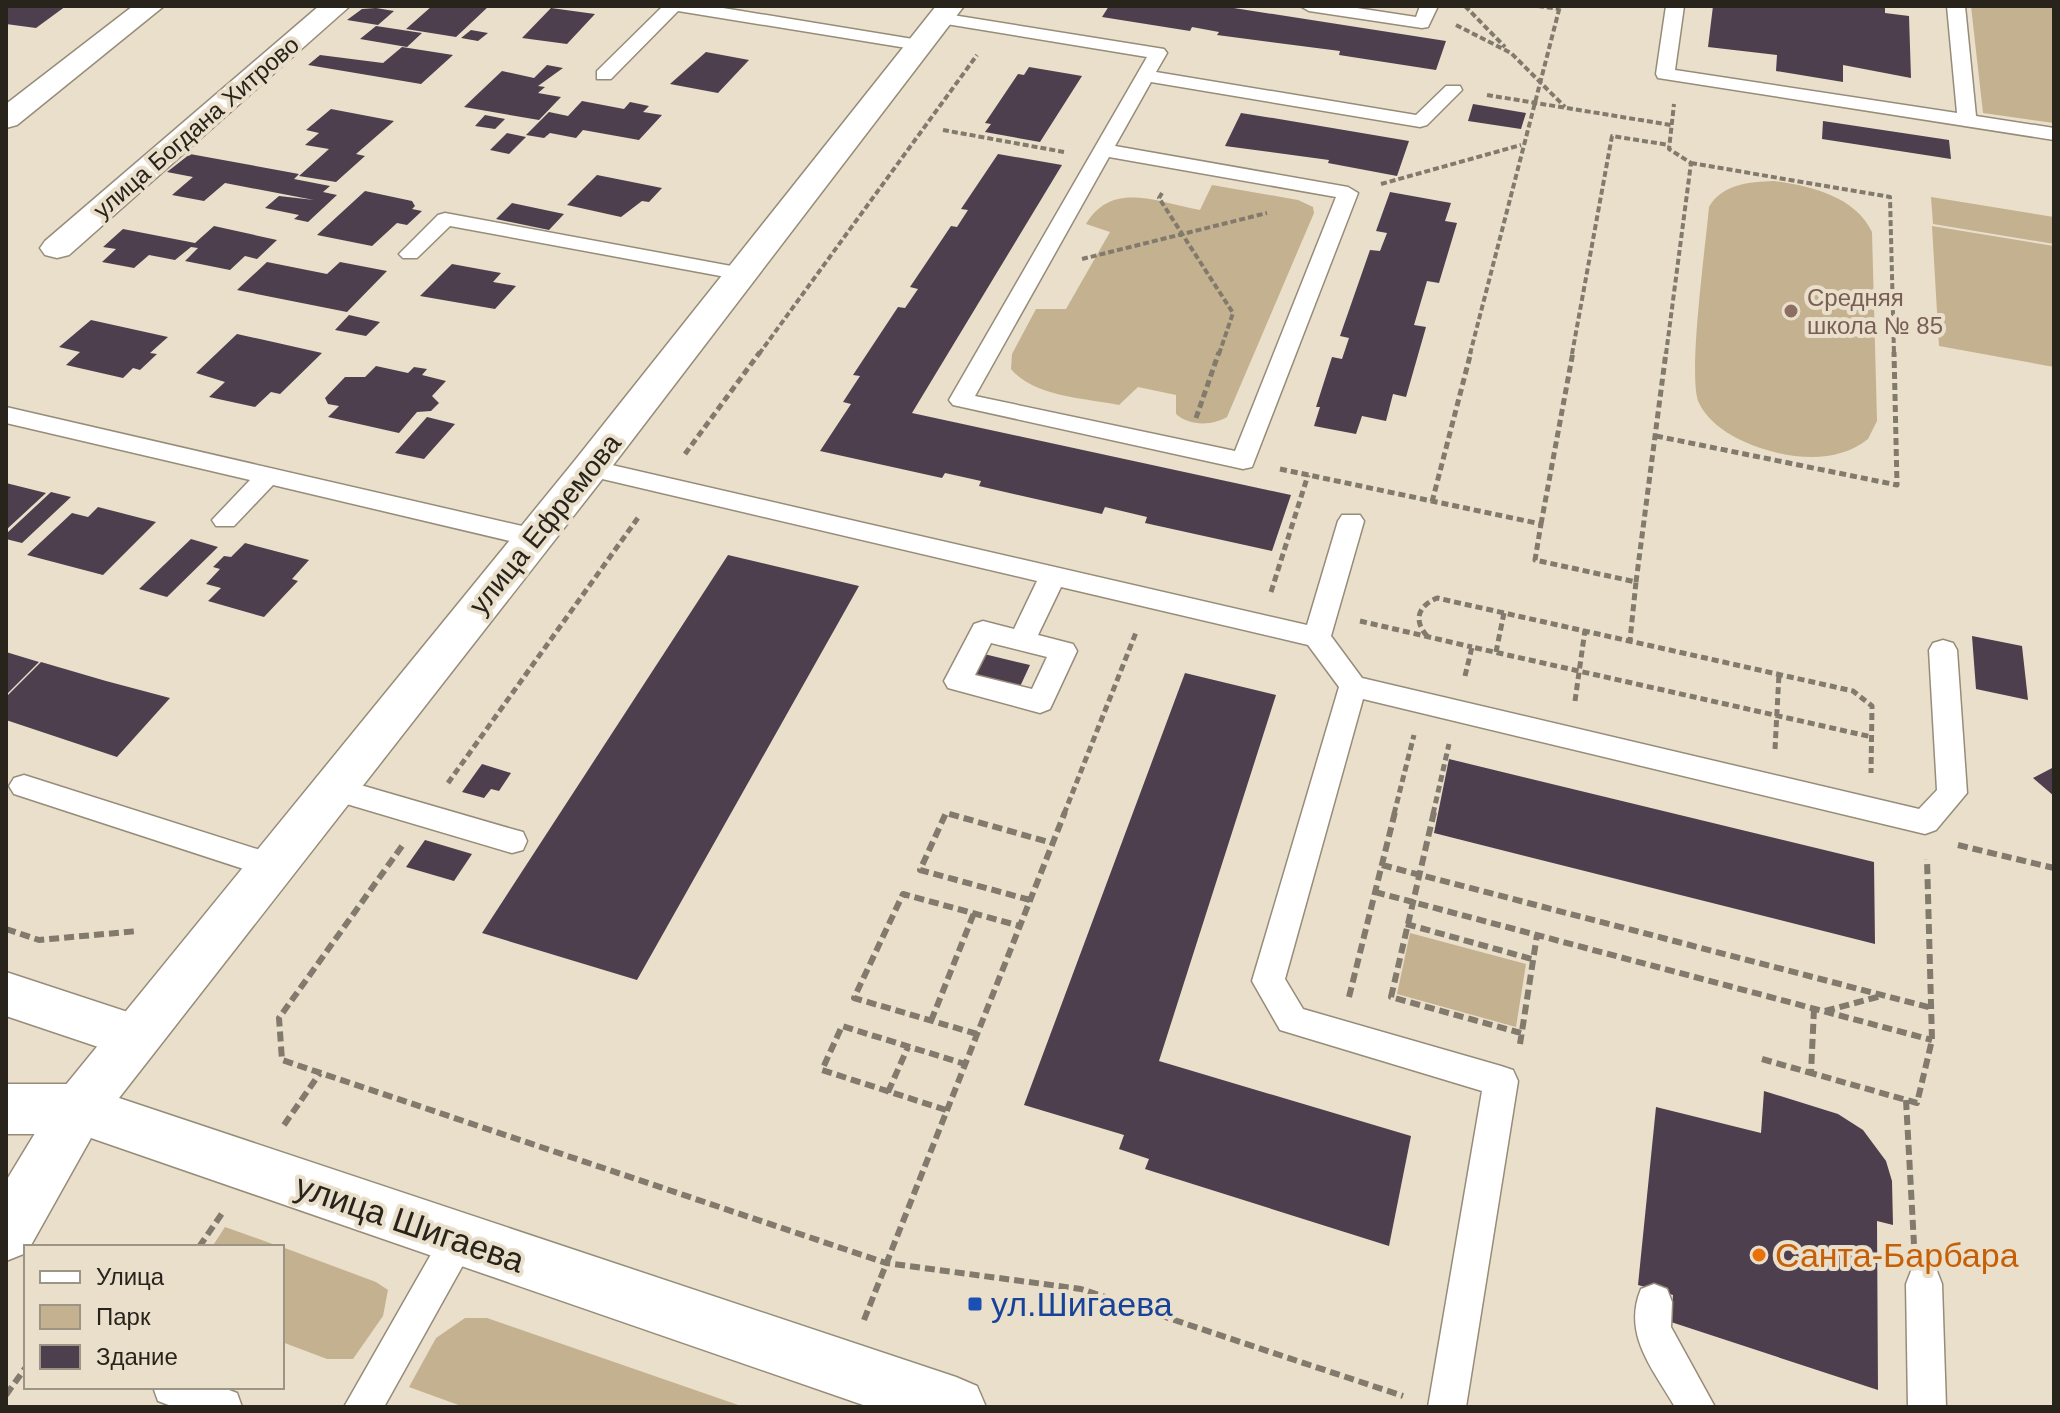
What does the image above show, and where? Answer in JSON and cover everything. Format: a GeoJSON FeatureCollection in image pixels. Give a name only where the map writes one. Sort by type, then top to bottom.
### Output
{"type":"FeatureCollection","features":[{"type":"Feature","properties":{"kind":"street"},"geometry":{"type":"LineString","coordinates":[[6,119],[150,6]]}},
{"type":"Feature","properties":{"kind":"street","name":"улица Богдана Хитрово"},"geometry":{"type":"LineString","coordinates":[[57,248],[336,6]]}},
{"type":"Feature","properties":{"kind":"street","name":"улица Ефремова"},"geometry":{"type":"LineString","coordinates":[[134,1036],[535,538],[936,23]]}},
{"type":"Feature","properties":{"kind":"street"},"geometry":{"type":"LineString","coordinates":[[6,994],[134,1036],[79,1109],[6,1234]]}},
{"type":"Feature","properties":{"kind":"street","name":"улица Шигаева"},"geometry":{"type":"LineString","coordinates":[[6,1109],[79,1109],[956,1407]]}},
{"type":"Feature","properties":{"kind":"street"},"geometry":{"type":"LineString","coordinates":[[6,1171],[79,1109]]}},
{"type":"Feature","properties":{"kind":"lane"},"geometry":{"type":"LineString","coordinates":[[604,75],[676,6],[998,27],[1158,53],[961,400],[1243,461],[1348,193],[1176,163],[1102,154]]}},
{"type":"Feature","properties":{"kind":"lane"},"geometry":{"type":"LineString","coordinates":[[1309,6],[1422,23],[1427,10]]}},
{"type":"Feature","properties":{"kind":"lane"},"geometry":{"type":"LineString","coordinates":[[1675,6],[1665,74],[2054,134]]}},
{"type":"Feature","properties":{"kind":"lane"},"geometry":{"type":"LineString","coordinates":[[1956,6],[1967,121]]}},
{"type":"Feature","properties":{"kind":"lane"},"geometry":{"type":"LineString","coordinates":[[1145,76],[1420,121],[1453,90]]}},
{"type":"Feature","properties":{"kind":"lane"},"geometry":{"type":"LineString","coordinates":[[410,254],[445,219],[742,274]]}},
{"type":"Feature","properties":{"kind":"lane"},"geometry":{"type":"LineString","coordinates":[[6,415],[535,538]]}},
{"type":"Feature","properties":{"kind":"lane"},"geometry":{"type":"LineString","coordinates":[[590,468],[1317,637],[1353,686],[1871,809],[1926,830],[1952,793],[1943,650]]}},
{"type":"Feature","properties":{"kind":"lane"},"geometry":{"type":"LineString","coordinates":[[225,520],[269,475]]}},
{"type":"Feature","properties":{"kind":"lane"},"geometry":{"type":"LineString","coordinates":[[1317,637],[1351,521]]}},
{"type":"Feature","properties":{"kind":"lane"},"geometry":{"type":"LineString","coordinates":[[1022,640],[1053,576]]}},
{"type":"Feature","properties":{"kind":"lane"},"geometry":{"type":"LineString","coordinates":[[1353,686],[1268,981],[1292,1020],[1501,1081],[1432,1404]]}},
{"type":"Feature","properties":{"kind":"lane"},"geometry":{"type":"LineString","coordinates":[[24,786],[271,866]]}},
{"type":"Feature","properties":{"kind":"lane"},"geometry":{"type":"LineString","coordinates":[[333,789],[512,841]]}},
{"type":"Feature","properties":{"kind":"lane"},"geometry":{"type":"LineString","coordinates":[[363,1407],[459,1240]]}},
{"type":"Feature","properties":{"kind":"lane"},"geometry":{"type":"LineString","coordinates":[[1924,1284],[1927,1407]]}},
{"type":"Feature","properties":{"kind":"lane"},"geometry":{"type":"LineString","coordinates":[[1654,1302],[1652,1330],[1696,1407]]}},
{"type":"Feature","properties":{"kind":"lane"},"geometry":{"type":"LineString","coordinates":[[177,1389],[223,1407]]}},
{"type":"Feature","properties":{"kind":"path"},"geometry":{"type":"LineString","coordinates":[[1465,6],[1566,108]]}},
{"type":"Feature","properties":{"kind":"path"},"geometry":{"type":"LineString","coordinates":[[1432,502],[1560,8],[1538,6]]}},
{"type":"Feature","properties":{"kind":"path"},"geometry":{"type":"LineString","coordinates":[[1427,10],[1511,53]]}},
{"type":"Feature","properties":{"kind":"path"},"geometry":{"type":"LineString","coordinates":[[685,454],[998,27]]}},
{"type":"Feature","properties":{"kind":"path"},"geometry":{"type":"LineString","coordinates":[[1656,436],[1897,485],[1890,197],[1691,163],[1669,149],[1677,75]]}},
{"type":"Feature","properties":{"kind":"path"},"geometry":{"type":"LineString","coordinates":[[1453,90],[1671,125]]}},
{"type":"Feature","properties":{"kind":"path"},"geometry":{"type":"LineString","coordinates":[[943,130],[1102,154]]}},
{"type":"Feature","properties":{"kind":"path"},"geometry":{"type":"LineString","coordinates":[[1636,582],[1535,560],[1612,136],[1669,145]]}},
{"type":"Feature","properties":{"kind":"path"},"geometry":{"type":"LineString","coordinates":[[1176,163],[1159,198],[1233,313],[1185,448]]}},
{"type":"Feature","properties":{"kind":"path"},"geometry":{"type":"LineString","coordinates":[[1630,640],[1691,163]]}},
{"type":"Feature","properties":{"kind":"path"},"geometry":{"type":"LineString","coordinates":[[1243,461],[1541,524]]}},
{"type":"Feature","properties":{"kind":"path"},"geometry":{"type":"LineString","coordinates":[[1268,601],[1308,475]]}},
{"type":"Feature","properties":{"kind":"path"},"geometry":{"type":"LineString","coordinates":[[662,485],[279,1018],[282,1060],[886,1263],[1081,1289],[1432,1404]]}},
{"type":"Feature","properties":{"kind":"path"},"geometry":{"type":"LineString","coordinates":[[844,1369],[1149,598]]}},
{"type":"Feature","properties":{"kind":"path"},"geometry":{"type":"LineString","coordinates":[[1428,637],[1419,627],[1418,613],[1433,599],[1585,630],[1861,694],[1872,706],[1871,809]]}},
{"type":"Feature","properties":{"kind":"path"},"geometry":{"type":"LineString","coordinates":[[1496,652],[1504,613]]}},
{"type":"Feature","properties":{"kind":"path"},"geometry":{"type":"LineString","coordinates":[[1569,738],[1585,630]]}},
{"type":"Feature","properties":{"kind":"path"},"geometry":{"type":"LineString","coordinates":[[1136,633],[1151,637]]}},
{"type":"Feature","properties":{"kind":"path"},"geometry":{"type":"LineString","coordinates":[[1521,1033],[1391,997],[1472,647],[1872,737]]}},
{"type":"Feature","properties":{"kind":"path"},"geometry":{"type":"LineString","coordinates":[[1773,786],[1779,674]]}},
{"type":"Feature","properties":{"kind":"path"},"geometry":{"type":"LineString","coordinates":[[1340,1034],[1422,703]]}},
{"type":"Feature","properties":{"kind":"path"},"geometry":{"type":"LineString","coordinates":[[1030,900],[920,870],[946,813],[1052,843]]}},
{"type":"Feature","properties":{"kind":"path"},"geometry":{"type":"LineString","coordinates":[[1762,1059],[1917,1103],[1932,1040],[1926,830],[2054,868]]}},
{"type":"Feature","properties":{"kind":"path"},"geometry":{"type":"LineString","coordinates":[[1382,865],[1932,1008]]}},
{"type":"Feature","properties":{"kind":"path"},"geometry":{"type":"LineString","coordinates":[[1375,892],[1932,1040]]}},
{"type":"Feature","properties":{"kind":"path"},"geometry":{"type":"LineString","coordinates":[[977,1034],[854,998],[903,894],[1020,926]]}},
{"type":"Feature","properties":{"kind":"path"},"geometry":{"type":"LineString","coordinates":[[931,1021],[974,913]]}},
{"type":"Feature","properties":{"kind":"path"},"geometry":{"type":"LineString","coordinates":[[1406,924],[1532,959]]}},
{"type":"Feature","properties":{"kind":"path"},"geometry":{"type":"LineString","coordinates":[[6,929],[39,940],[138,931]]}},
{"type":"Feature","properties":{"kind":"path"},"geometry":{"type":"LineString","coordinates":[[1501,1081],[1518,1054],[1537,935]]}},
{"type":"Feature","properties":{"kind":"path"},"geometry":{"type":"LineString","coordinates":[[1824,1011],[1884,995]]}},
{"type":"Feature","properties":{"kind":"path"},"geometry":{"type":"LineString","coordinates":[[1811,1073],[1814,1009]]}},
{"type":"Feature","properties":{"kind":"path"},"geometry":{"type":"LineString","coordinates":[[946,1110],[822,1070],[842,1026],[965,1064]]}},
{"type":"Feature","properties":{"kind":"path"},"geometry":{"type":"LineString","coordinates":[[888,1092],[908,1047]]}},
{"type":"Feature","properties":{"kind":"path"},"geometry":{"type":"LineString","coordinates":[[1906,1100],[1911,1232],[1924,1284]]}},
{"type":"Feature","properties":{"kind":"path"},"geometry":{"type":"LineString","coordinates":[[6,1395],[24,1370]]}},
{"type":"Feature","properties":{"kind":"path"},"geometry":{"type":"LineString","coordinates":[[1403,1407],[1409,1381]]}},
{"type":"Feature","properties":{"kind":"green space"},"geometry":{"type":"Polygon","coordinates":[[[1971,6],[2054,6],[2054,123],[1983,113],[1971,6]]]}},
{"type":"Feature","properties":{"kind":"green space"},"geometry":{"type":"Polygon","coordinates":[[[1774,181],[1816,190],[1843,201],[1855,210],[1872,232],[1877,421],[1868,439],[1835,454],[1811,457],[1786,455],[1742,441],[1721,429],[1699,403],[1696,340],[1709,207],[1714,199],[1729,189],[1774,181]]]}},
{"type":"Feature","properties":{"kind":"green space"},"geometry":{"type":"Polygon","coordinates":[[[1212,185],[1298,200],[1313,207],[1314,213],[1227,417],[1208,423],[1187,421],[1176,414],[1176,395],[1138,387],[1119,405],[1061,395],[1033,385],[1011,369],[1012,354],[1036,309],[1066,309],[1110,232],[1086,224],[1097,210],[1122,198],[1137,198],[1200,210],[1212,185]]]}},
{"type":"Feature","properties":{"kind":"green space"},"geometry":{"type":"Polygon","coordinates":[[[1931,197],[2054,217],[2054,244],[1933,224],[1931,197]]]}},
{"type":"Feature","properties":{"kind":"green space"},"geometry":{"type":"Polygon","coordinates":[[[1932,226],[2054,246],[2054,367],[1939,346],[1932,226]]]}},
{"type":"Feature","properties":{"kind":"green space"},"geometry":{"type":"Polygon","coordinates":[[[1410,933],[1526,964],[1516,1027],[1397,994],[1410,933]]]}},
{"type":"Feature","properties":{"kind":"green space"},"geometry":{"type":"Polygon","coordinates":[[[225,1227],[275,1245],[213,1245],[225,1227]]]}},
{"type":"Feature","properties":{"kind":"green space"},"geometry":{"type":"Polygon","coordinates":[[[284,1248],[376,1282],[388,1290],[383,1316],[353,1359],[327,1359],[284,1343],[284,1248]]]}},
{"type":"Feature","properties":{"kind":"green space"},"geometry":{"type":"Polygon","coordinates":[[[465,1318],[487,1318],[744,1407],[464,1407],[409,1387],[436,1338],[465,1318]]]}},
{"type":"Feature","properties":{"kind":"building"},"geometry":{"type":"Polygon","coordinates":[[[6,6],[66,6],[36,28],[6,24],[6,6]]]}},
{"type":"Feature","properties":{"kind":"building"},"geometry":{"type":"Polygon","coordinates":[[[432,6],[489,6],[456,37],[406,29],[432,6]]]}},
{"type":"Feature","properties":{"kind":"building"},"geometry":{"type":"Polygon","coordinates":[[[1109,6],[1221,6],[1446,41],[1436,70],[1339,55],[1340,51],[1217,35],[1219,32],[1192,27],[1190,31],[1102,17],[1109,6]]]}},
{"type":"Feature","properties":{"kind":"building"},"geometry":{"type":"Polygon","coordinates":[[[1713,6],[1885,6],[1885,13],[1909,16],[1911,78],[1843,65],[1843,82],[1776,71],[1777,55],[1708,47],[1713,6]]]}},
{"type":"Feature","properties":{"kind":"building"},"geometry":{"type":"Polygon","coordinates":[[[551,8],[595,14],[567,44],[522,38],[551,8]]]}},
{"type":"Feature","properties":{"kind":"building"},"geometry":{"type":"Polygon","coordinates":[[[362,9],[394,11],[378,25],[347,20],[362,9]]]}},
{"type":"Feature","properties":{"kind":"building"},"geometry":{"type":"Polygon","coordinates":[[[376,26],[422,33],[407,47],[360,39],[376,26]]]}},
{"type":"Feature","properties":{"kind":"building"},"geometry":{"type":"Polygon","coordinates":[[[471,30],[488,33],[478,41],[461,38],[471,30]]]}},
{"type":"Feature","properties":{"kind":"building"},"geometry":{"type":"Polygon","coordinates":[[[402,47],[453,55],[421,84],[308,65],[320,55],[383,63],[402,47]]]}},
{"type":"Feature","properties":{"kind":"building"},"geometry":{"type":"Polygon","coordinates":[[[706,52],[749,60],[718,93],[670,84],[706,52]]]}},
{"type":"Feature","properties":{"kind":"building"},"geometry":{"type":"Polygon","coordinates":[[[547,65],[563,68],[538,86],[545,87],[538,93],[561,97],[539,120],[464,107],[502,71],[534,78],[547,65]]]}},
{"type":"Feature","properties":{"kind":"building"},"geometry":{"type":"Polygon","coordinates":[[[1029,67],[1082,76],[1040,142],[985,132],[991,124],[985,123],[1018,74],[1024,75],[1029,67]]]}},
{"type":"Feature","properties":{"kind":"building"},"geometry":{"type":"Polygon","coordinates":[[[582,101],[624,109],[630,102],[649,106],[643,112],[662,115],[639,140],[583,130],[576,138],[550,133],[544,138],[526,135],[549,112],[568,116],[582,101]]]}},
{"type":"Feature","properties":{"kind":"building"},"geometry":{"type":"Polygon","coordinates":[[[1473,104],[1526,113],[1521,129],[1468,121],[1473,104]]]}},
{"type":"Feature","properties":{"kind":"building"},"geometry":{"type":"Polygon","coordinates":[[[331,109],[394,121],[356,154],[365,156],[336,182],[299,176],[329,149],[305,145],[319,133],[306,130],[331,109]]]}},
{"type":"Feature","properties":{"kind":"building"},"geometry":{"type":"Polygon","coordinates":[[[1241,113],[1409,141],[1397,176],[1328,163],[1329,160],[1225,146],[1241,113]]]}},
{"type":"Feature","properties":{"kind":"building"},"geometry":{"type":"Polygon","coordinates":[[[485,115],[505,119],[495,129],[475,126],[485,115]]]}},
{"type":"Feature","properties":{"kind":"building"},"geometry":{"type":"Polygon","coordinates":[[[1823,121],[1949,140],[1951,159],[1822,139],[1823,121]]]}},
{"type":"Feature","properties":{"kind":"building"},"geometry":{"type":"Polygon","coordinates":[[[507,133],[526,137],[509,154],[490,150],[507,133]]]}},
{"type":"Feature","properties":{"kind":"building"},"geometry":{"type":"Polygon","coordinates":[[[190,154],[299,174],[294,179],[330,186],[323,192],[337,195],[308,222],[294,219],[299,215],[265,208],[279,196],[314,200],[225,183],[204,201],[172,195],[193,177],[167,172],[190,154]]]}},
{"type":"Feature","properties":{"kind":"building"},"geometry":{"type":"Polygon","coordinates":[[[998,154],[1062,165],[912,413],[1291,495],[1272,551],[1145,523],[1147,517],[1105,507],[1102,514],[979,486],[981,481],[945,473],[942,478],[820,451],[851,404],[843,402],[860,376],[853,375],[898,307],[905,308],[918,289],[910,287],[951,226],[957,227],[968,210],[961,209],[998,154]]]}},
{"type":"Feature","properties":{"kind":"building"},"geometry":{"type":"Polygon","coordinates":[[[597,175],[662,188],[649,202],[642,201],[621,217],[567,205],[597,175]]]}},
{"type":"Feature","properties":{"kind":"building"},"geometry":{"type":"Polygon","coordinates":[[[365,191],[412,201],[415,206],[412,209],[422,211],[407,225],[397,223],[372,246],[317,235],[365,191]]]}},
{"type":"Feature","properties":{"kind":"building"},"geometry":{"type":"Polygon","coordinates":[[[1390,192],[1451,203],[1445,221],[1457,223],[1439,283],[1427,281],[1414,325],[1426,327],[1406,397],[1393,394],[1386,421],[1362,416],[1356,434],[1314,426],[1320,407],[1316,407],[1332,357],[1342,359],[1349,338],[1340,336],[1370,250],[1380,251],[1387,233],[1376,231],[1390,192]]]}},
{"type":"Feature","properties":{"kind":"building"},"geometry":{"type":"Polygon","coordinates":[[[512,203],[564,214],[549,230],[496,219],[512,203]]]}},
{"type":"Feature","properties":{"kind":"building"},"geometry":{"type":"Polygon","coordinates":[[[214,226],[277,240],[257,259],[245,256],[230,270],[185,261],[198,248],[191,247],[175,260],[149,255],[134,268],[102,262],[116,249],[103,247],[123,229],[195,243],[214,226]]]}},
{"type":"Feature","properties":{"kind":"building"},"geometry":{"type":"Polygon","coordinates":[[[267,262],[327,274],[340,262],[387,271],[347,312],[237,290],[267,262]]]}},
{"type":"Feature","properties":{"kind":"building"},"geometry":{"type":"Polygon","coordinates":[[[452,264],[501,273],[493,282],[516,286],[495,309],[420,296],[452,264]]]}},
{"type":"Feature","properties":{"kind":"building"},"geometry":{"type":"Polygon","coordinates":[[[349,315],[380,322],[366,336],[335,330],[349,315]]]}},
{"type":"Feature","properties":{"kind":"building"},"geometry":{"type":"Polygon","coordinates":[[[91,320],[168,337],[150,353],[157,354],[140,370],[133,368],[123,378],[66,365],[80,352],[59,347],[91,320]]]}},
{"type":"Feature","properties":{"kind":"building"},"geometry":{"type":"Polygon","coordinates":[[[237,334],[322,353],[280,394],[271,392],[255,407],[209,397],[225,382],[196,373],[237,334]]]}},
{"type":"Feature","properties":{"kind":"building"},"geometry":{"type":"Polygon","coordinates":[[[376,366],[408,373],[414,367],[427,369],[422,375],[446,381],[432,396],[439,403],[431,411],[417,412],[399,433],[328,417],[339,406],[328,404],[325,398],[345,377],[365,377],[376,366]]]}},
{"type":"Feature","properties":{"kind":"building"},"geometry":{"type":"Polygon","coordinates":[[[427,417],[455,424],[424,459],[395,453],[427,417]]]}},
{"type":"Feature","properties":{"kind":"building"},"geometry":{"type":"Polygon","coordinates":[[[6,483],[46,493],[6,530],[6,483]]]}},
{"type":"Feature","properties":{"kind":"building"},"geometry":{"type":"Polygon","coordinates":[[[51,492],[71,497],[22,543],[6,539],[6,534],[51,492]]]}},
{"type":"Feature","properties":{"kind":"building"},"geometry":{"type":"Polygon","coordinates":[[[98,507],[156,522],[103,575],[27,555],[72,513],[88,517],[98,507]]]}},
{"type":"Feature","properties":{"kind":"building"},"geometry":{"type":"Polygon","coordinates":[[[191,539],[218,547],[167,597],[139,589],[191,539]]]}},
{"type":"Feature","properties":{"kind":"building"},"geometry":{"type":"Polygon","coordinates":[[[245,543],[309,560],[292,579],[298,581],[264,617],[208,601],[221,588],[206,584],[220,569],[213,567],[224,556],[231,557],[245,543]]]}},
{"type":"Feature","properties":{"kind":"building"},"geometry":{"type":"Polygon","coordinates":[[[728,555],[859,586],[637,980],[482,933],[728,555]]]}},
{"type":"Feature","properties":{"kind":"building"},"geometry":{"type":"Polygon","coordinates":[[[1972,636],[2022,646],[2028,700],[1976,689],[1972,636]]]}},
{"type":"Feature","properties":{"kind":"building"},"geometry":{"type":"Polygon","coordinates":[[[6,652],[39,662],[6,695],[6,652]]]}},
{"type":"Feature","properties":{"kind":"building"},"geometry":{"type":"Polygon","coordinates":[[[984,654],[1030,665],[1018,691],[972,679],[984,654]]]}},
{"type":"Feature","properties":{"kind":"building"},"geometry":{"type":"Polygon","coordinates":[[[41,662],[170,698],[117,757],[6,720],[6,697],[41,662]]]}},
{"type":"Feature","properties":{"kind":"building"},"geometry":{"type":"Polygon","coordinates":[[[1185,673],[1276,695],[1159,1061],[1411,1136],[1389,1246],[1145,1169],[1149,1159],[1119,1149],[1124,1135],[1024,1105],[1185,673]]]}},
{"type":"Feature","properties":{"kind":"building"},"geometry":{"type":"Polygon","coordinates":[[[1449,759],[1874,862],[1875,944],[1434,833],[1449,759]]]}},
{"type":"Feature","properties":{"kind":"building"},"geometry":{"type":"Polygon","coordinates":[[[482,764],[511,773],[499,791],[491,789],[484,798],[462,792],[482,764]]]}},
{"type":"Feature","properties":{"kind":"building"},"geometry":{"type":"Polygon","coordinates":[[[2054,767],[2054,796],[2033,778],[2054,767]]]}},
{"type":"Feature","properties":{"kind":"building"},"geometry":{"type":"Polygon","coordinates":[[[425,840],[472,854],[454,881],[406,867],[425,840]]]}},
{"type":"Feature","properties":{"kind":"building","name":"Санта-Барбара"},"geometry":{"type":"Polygon","coordinates":[[[1764,1091],[1838,1114],[1863,1130],[1886,1161],[1892,1181],[1893,1225],[1877,1221],[1878,1390],[1671,1322],[1673,1295],[1638,1285],[1656,1107],[1761,1133],[1764,1091]]]}},
{"type":"Feature","properties":{"kind":"place","name":"Средняя школа № 85"},"geometry":{"type":"Point","coordinates":[1791,311]}},
{"type":"Feature","properties":{"kind":"place","name":"Санта-Барбара"},"geometry":{"type":"Point","coordinates":[1759,1255]}},
{"type":"Feature","properties":{"kind":"place","name":"ул.Шигаева"},"geometry":{"type":"Point","coordinates":[975,1304]}}]}
